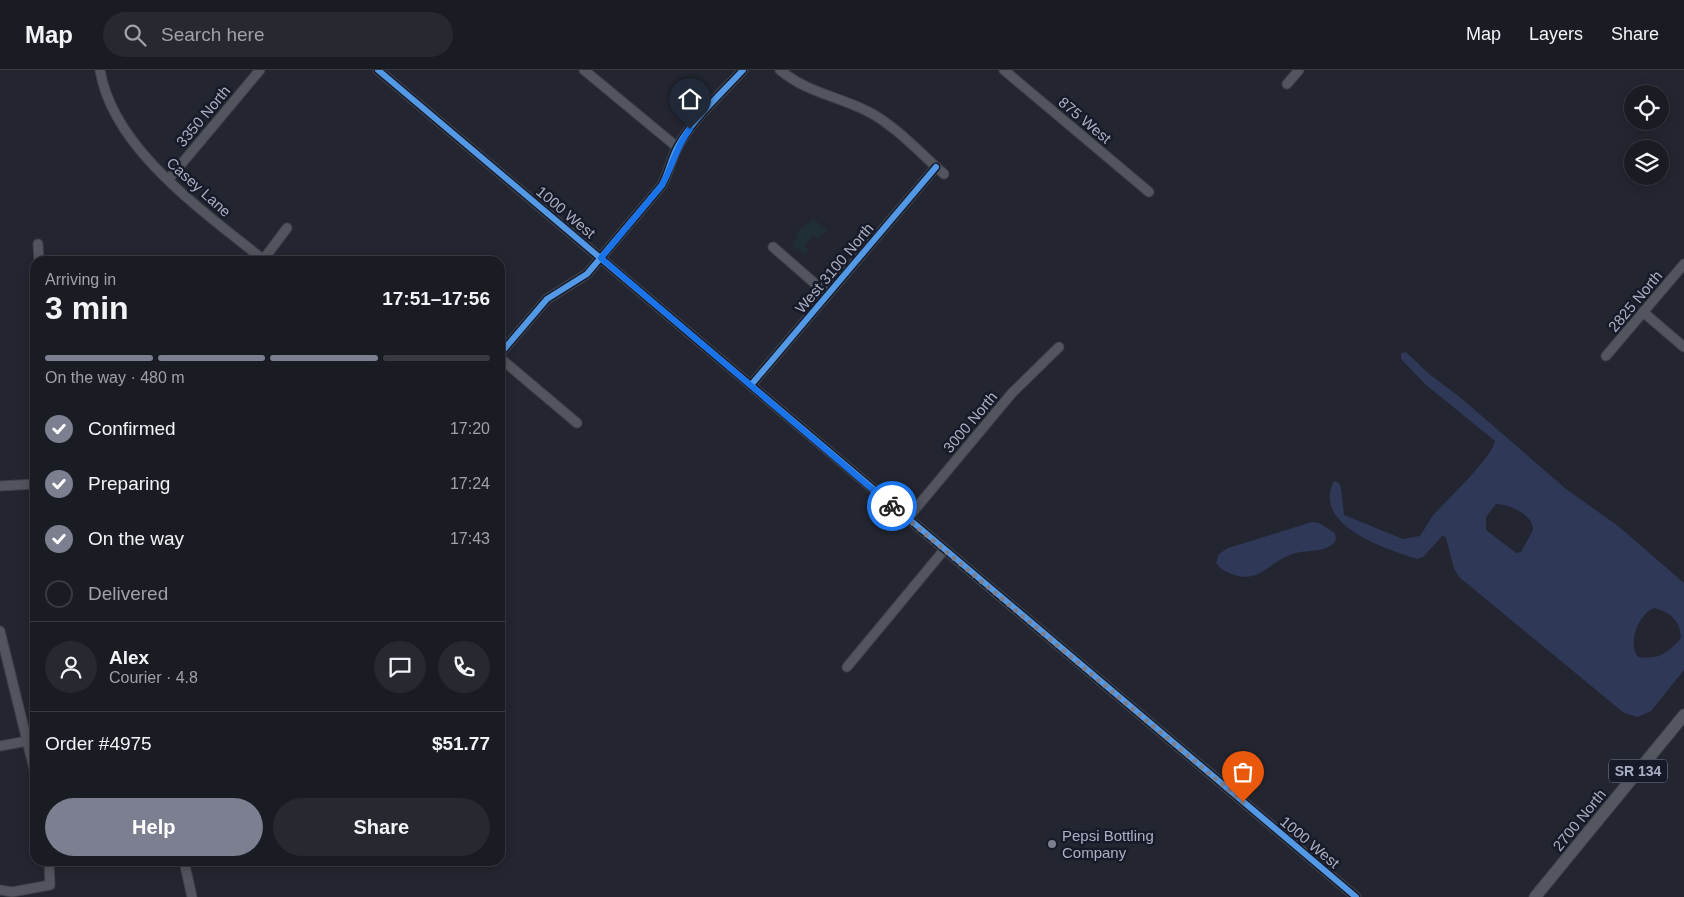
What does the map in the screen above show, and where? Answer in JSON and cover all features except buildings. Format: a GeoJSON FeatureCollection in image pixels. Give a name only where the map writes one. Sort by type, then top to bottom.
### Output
{"type":"FeatureCollection","features":[{"type":"Feature","properties":{"kind":"main road","name":"2700 North"},"geometry":{"type":"LineString","coordinates":[[1535,897],[1684,715]]}},
{"type":"Feature","properties":{"kind":"street","name":"Casey Lane"},"geometry":{"type":"LineString","coordinates":[[100,70],[102,83],[128,134],[168,180],[259,256]]}},
{"type":"Feature","properties":{"kind":"street","name":"3350 North"},"geometry":{"type":"LineString","coordinates":[[168,180],[260,70]]}},
{"type":"Feature","properties":{"kind":"street","name":"1000 West"},"geometry":{"type":"LineString","coordinates":[[378,70],[1356,897]]}},
{"type":"Feature","properties":{"kind":"street"},"geometry":{"type":"LineString","coordinates":[[584,70],[677,148]]}},
{"type":"Feature","properties":{"kind":"street"},"geometry":{"type":"LineString","coordinates":[[505,348],[538,308],[560,290],[587,274],[601,258],[662,185],[668,175],[677,148],[743,70]]}},
{"type":"Feature","properties":{"kind":"street"},"geometry":{"type":"LineString","coordinates":[[780,70],[794,82],[810,90],[866,110],[880,119],[944,174]]}},
{"type":"Feature","properties":{"kind":"street","name":"875 West"},"geometry":{"type":"LineString","coordinates":[[1004,70],[1149,192]]}},
{"type":"Feature","properties":{"kind":"street"},"geometry":{"type":"LineString","coordinates":[[1287,84],[1299,70]]}},
{"type":"Feature","properties":{"kind":"street","name":"West 3100 North"},"geometry":{"type":"LineString","coordinates":[[750,386],[936,167]]}},
{"type":"Feature","properties":{"kind":"street"},"geometry":{"type":"LineString","coordinates":[[267,256],[287,228]]}},
{"type":"Feature","properties":{"kind":"street"},"geometry":{"type":"LineString","coordinates":[[38,244],[39,256]]}},
{"type":"Feature","properties":{"kind":"street"},"geometry":{"type":"LineString","coordinates":[[773,246],[827,294]]}},
{"type":"Feature","properties":{"kind":"street","name":"2825 North"},"geometry":{"type":"LineString","coordinates":[[1606,356],[1684,264]]}},
{"type":"Feature","properties":{"kind":"street"},"geometry":{"type":"LineString","coordinates":[[1643,312],[1684,347]]}},
{"type":"Feature","properties":{"kind":"street","name":"3000 North"},"geometry":{"type":"LineString","coordinates":[[907,519],[1012,394],[1060,347]]}},
{"type":"Feature","properties":{"kind":"street"},"geometry":{"type":"LineString","coordinates":[[505,362],[577,423]]}},
{"type":"Feature","properties":{"kind":"street"},"geometry":{"type":"LineString","coordinates":[[0,486],[30,484]]}},
{"type":"Feature","properties":{"kind":"street"},"geometry":{"type":"LineString","coordinates":[[847,667],[944,550]]}},
{"type":"Feature","properties":{"kind":"street"},"geometry":{"type":"LineString","coordinates":[[0,632],[30,753]]}},
{"type":"Feature","properties":{"kind":"street"},"geometry":{"type":"LineString","coordinates":[[0,746],[27,741]]}},
{"type":"Feature","properties":{"kind":"street"},"geometry":{"type":"LineString","coordinates":[[0,890],[12,892],[50,885],[49,866]]}},
{"type":"Feature","properties":{"kind":"street"},"geometry":{"type":"LineString","coordinates":[[185,866],[192,897]]}},
{"type":"Feature","properties":{"kind":"shaded area"},"geometry":{"type":"Polygon","coordinates":[[[813,219],[827,230],[818,239],[813,235],[804,246],[808,250],[802,258],[804,254],[798,248],[795,251],[792,242],[798,238],[796,233],[813,219]]]}},
{"type":"Feature","properties":{"kind":"water"},"geometry":{"type":"Polygon","coordinates":[[[1406,352],[1429,374],[1461,398],[1566,489],[1618,526],[1684,583],[1684,670],[1651,711],[1638,717],[1624,713],[1459,577],[1454,568],[1446,538],[1443,535],[1423,557],[1417,559],[1371,542],[1342,523],[1333,511],[1330,497],[1334,481],[1338,482],[1341,487],[1344,515],[1403,539],[1420,536],[1435,513],[1478,468],[1492,449],[1495,441],[1425,384],[1401,359],[1401,353],[1406,352]],[[1496,504],[1486,517],[1486,530],[1516,553],[1521,552],[1533,530],[1532,525],[1520,511],[1496,504]],[[1655,608],[1644,616],[1636,629],[1634,644],[1638,657],[1645,658],[1662,654],[1672,648],[1681,638],[1679,626],[1674,618],[1666,612],[1655,608]]]}},
{"type":"Feature","properties":{"kind":"water"},"geometry":{"type":"Polygon","coordinates":[[[1312,522],[1319,523],[1335,533],[1336,540],[1332,545],[1327,548],[1290,555],[1264,571],[1251,576],[1243,577],[1229,573],[1216,563],[1219,554],[1228,548],[1312,522]]]}},
{"type":"Feature","properties":{"kind":"cycle path"},"geometry":{"type":"LineString","coordinates":[[378,70],[1356,897]]}},
{"type":"Feature","properties":{"kind":"cycle path"},"geometry":{"type":"LineString","coordinates":[[505,348],[547,299],[587,274],[662,185],[684,136],[708,106],[743,70]]}},
{"type":"Feature","properties":{"kind":"cycle path"},"geometry":{"type":"LineString","coordinates":[[751,385],[936,167]]}},
{"type":"Feature","properties":{"kind":"way so far"},"geometry":{"type":"LineString","coordinates":[[892,506],[1243,802]]}},
{"type":"Feature","properties":{"kind":"place","name":"Pepsi Bottling Company"},"geometry":{"type":"Point","coordinates":[1052,844]}},
{"type":"Feature","properties":{"kind":"route"},"geometry":{"type":"LineString","coordinates":[[690,129],[677,148],[671,168],[662,185],[601,258],[892,506]]}}]}
